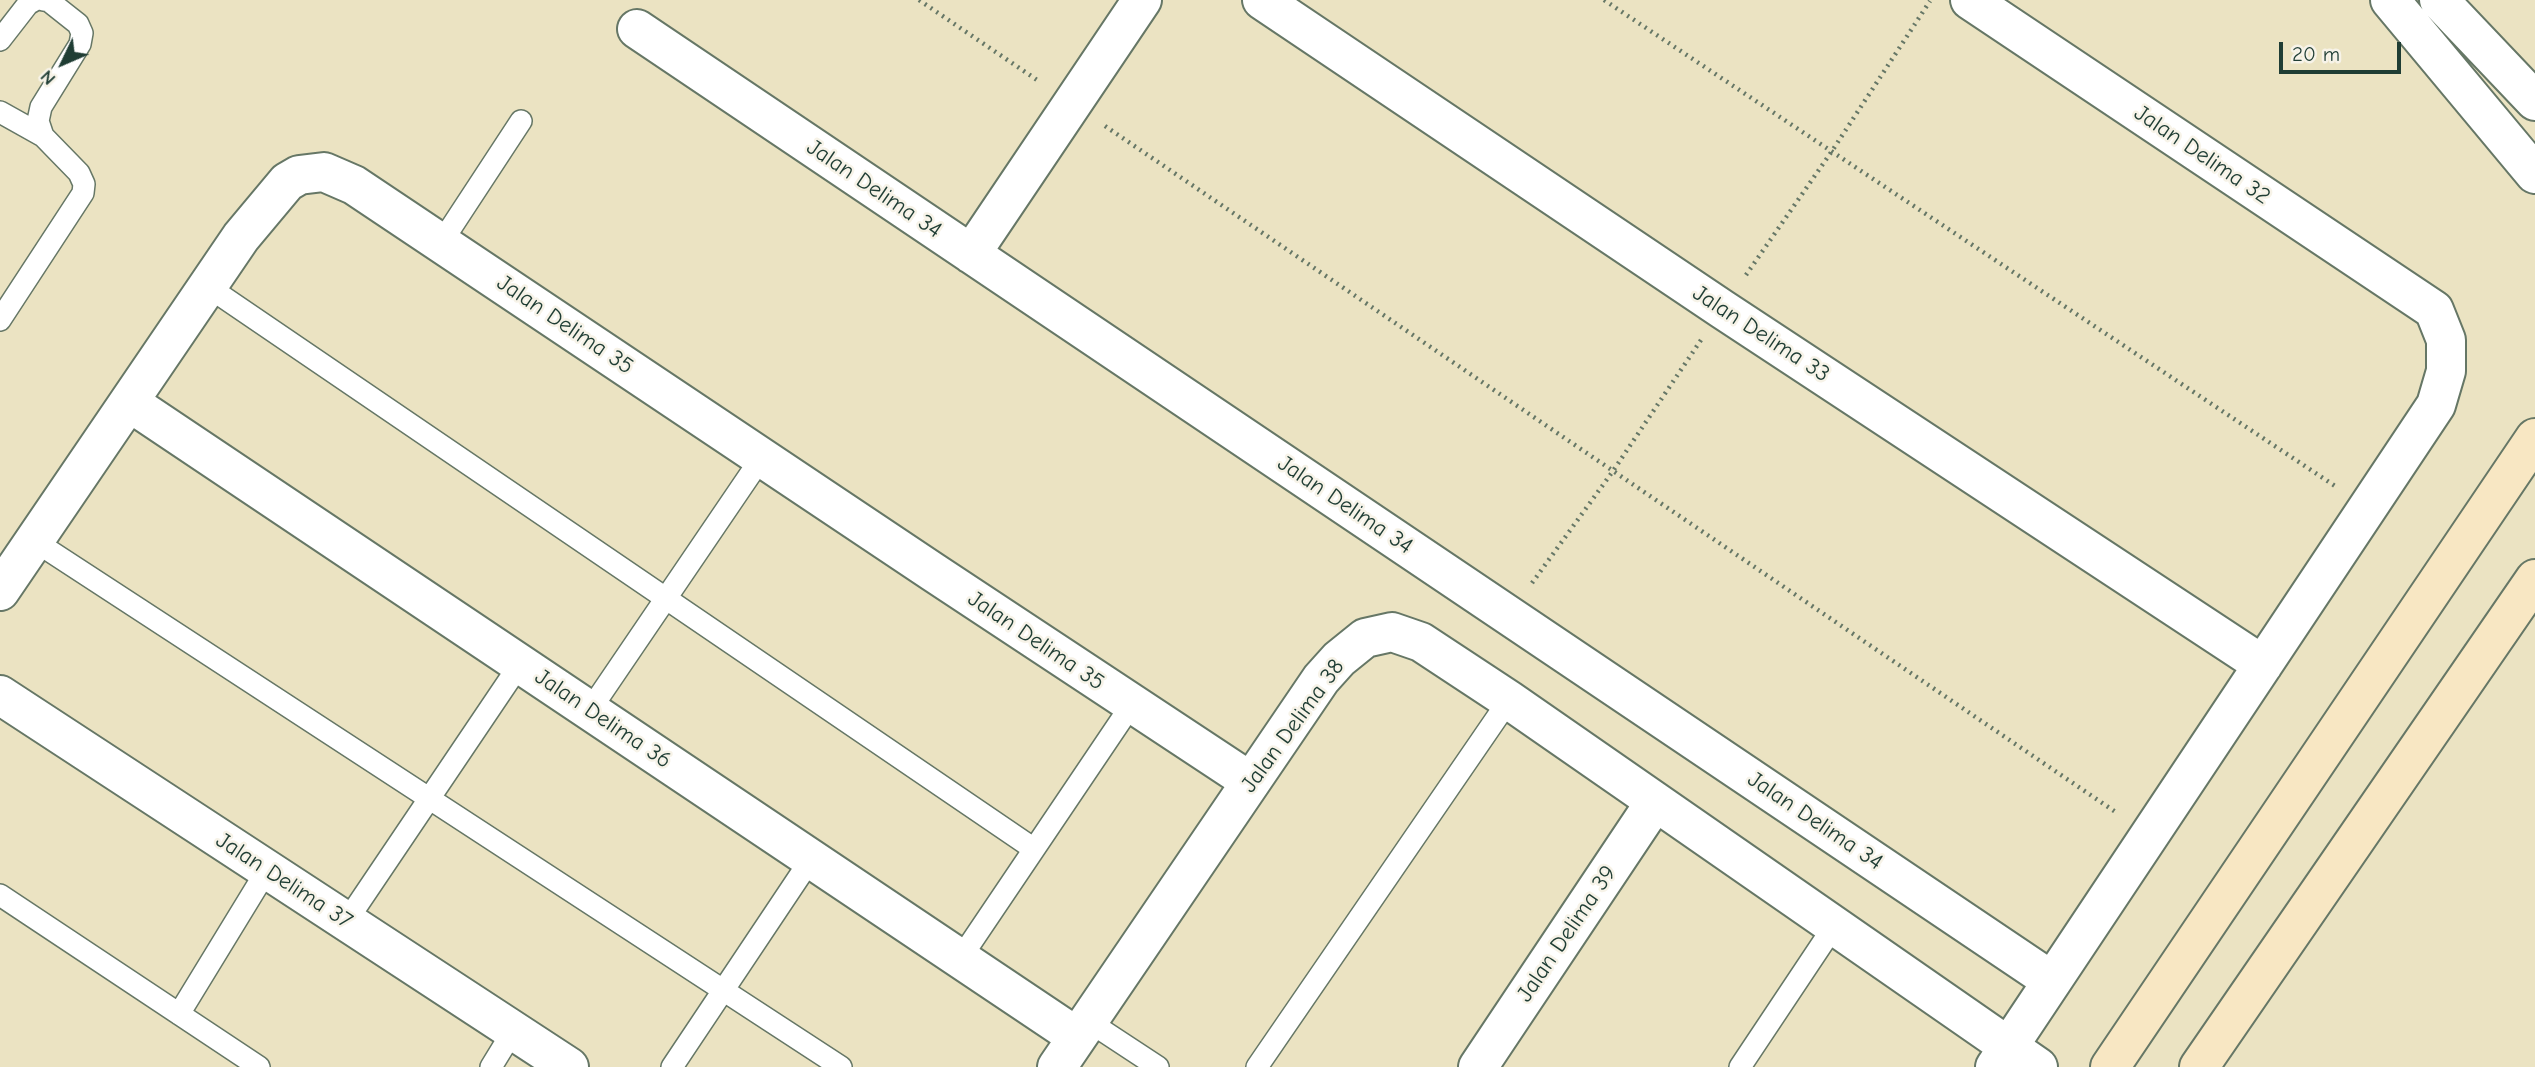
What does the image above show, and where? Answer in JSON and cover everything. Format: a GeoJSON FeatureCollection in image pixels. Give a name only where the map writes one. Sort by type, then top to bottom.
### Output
{"type":"FeatureCollection","features":[{"type":"Feature","properties":{"kind":"street"},"geometry":{"type":"LineString","coordinates":[[971,254],[1142,0]]}},
{"type":"Feature","properties":{"kind":"street","name":"Jalan Delima 33"},"geometry":{"type":"LineString","coordinates":[[1262,0],[1722,309],[2263,665]]}},
{"type":"Feature","properties":{"kind":"street","name":"Jalan Delima 32"},"geometry":{"type":"LineString","coordinates":[[1970,0],[2434,310],[2446,340],[2446,370],[2436,405],[2368,507]]}},
{"type":"Feature","properties":{"kind":"street"},"geometry":{"type":"LineString","coordinates":[[2390,0],[2535,174]]}},
{"type":"Feature","properties":{"kind":"street"},"geometry":{"type":"LineString","coordinates":[[2439,0],[2535,101]]}},
{"type":"Feature","properties":{"kind":"street","name":"Jalan Delima 34"},"geometry":{"type":"LineString","coordinates":[[637,29],[2052,981]]}},
{"type":"Feature","properties":{"kind":"street","name":"Jalan Delima 35"},"geometry":{"type":"LineString","coordinates":[[0,591],[207,286],[264,208],[287,182],[299,175],[324,172],[354,185],[1251,782]]}},
{"type":"Feature","properties":{"kind":"street","name":"Jalan Delima 36"},"geometry":{"type":"LineString","coordinates":[[129,402],[960,959],[1074,1041]]}},
{"type":"Feature","properties":{"kind":"street"},"geometry":{"type":"LineString","coordinates":[[2110,1067],[2535,438]]}},
{"type":"Feature","properties":{"kind":"street"},"geometry":{"type":"LineString","coordinates":[[2014,1060],[2052,981],[2368,507]]}},
{"type":"Feature","properties":{"kind":"street"},"geometry":{"type":"LineString","coordinates":[[2199,1067],[2535,579]]}},
{"type":"Feature","properties":{"kind":"street","name":"Jalan Delima 38"},"geometry":{"type":"LineString","coordinates":[[1074,1041],[1321,679],[1339,659],[1365,638],[1392,632],[1421,642],[1509,700],[1834,926],[2014,1060]]}},
{"type":"Feature","properties":{"kind":"street","name":"Jalan Delima 37"},"geometry":{"type":"LineString","coordinates":[[0,695],[569,1067]]}},
{"type":"Feature","properties":{"kind":"street","name":"Jalan Delima 39"},"geometry":{"type":"LineString","coordinates":[[1478,1067],[1655,802]]}},
{"type":"Feature","properties":{"kind":"lane"},"geometry":{"type":"LineString","coordinates":[[0,40],[28,4],[35,0]]}},
{"type":"Feature","properties":{"kind":"lane"},"geometry":{"type":"LineString","coordinates":[[43,0],[49,1],[78,23],[82,33],[80,44],[41,107],[38,121],[43,136]]}},
{"type":"Feature","properties":{"kind":"lane"},"geometry":{"type":"LineString","coordinates":[[0,112],[43,136],[79,173],[84,184],[83,193],[0,320]]}},
{"type":"Feature","properties":{"kind":"lane"},"geometry":{"type":"LineString","coordinates":[[441,243],[521,121]]}},
{"type":"Feature","properties":{"kind":"lane"},"geometry":{"type":"LineString","coordinates":[[207,286],[1034,849]]}},
{"type":"Feature","properties":{"kind":"lane"},"geometry":{"type":"LineString","coordinates":[[590,710],[762,457]]}},
{"type":"Feature","properties":{"kind":"lane"},"geometry":{"type":"LineString","coordinates":[[33,540],[841,1067]]}},
{"type":"Feature","properties":{"kind":"lane"},"geometry":{"type":"LineString","coordinates":[[346,922],[520,664]]}},
{"type":"Feature","properties":{"kind":"lane"},"geometry":{"type":"LineString","coordinates":[[1257,1067],[1509,700]]}},
{"type":"Feature","properties":{"kind":"lane"},"geometry":{"type":"LineString","coordinates":[[960,959],[1132,704]]}},
{"type":"Feature","properties":{"kind":"lane"},"geometry":{"type":"LineString","coordinates":[[672,1067],[811,859]]}},
{"type":"Feature","properties":{"kind":"lane"},"geometry":{"type":"LineString","coordinates":[[179,1014],[267,870]]}},
{"type":"Feature","properties":{"kind":"lane"},"geometry":{"type":"LineString","coordinates":[[0,895],[259,1067]]}},
{"type":"Feature","properties":{"kind":"lane"},"geometry":{"type":"LineString","coordinates":[[1740,1067],[1834,926]]}},
{"type":"Feature","properties":{"kind":"lane"},"geometry":{"type":"LineString","coordinates":[[491,1067],[513,1031]]}},
{"type":"Feature","properties":{"kind":"lane"},"geometry":{"type":"LineString","coordinates":[[1074,1041],[1158,1067]]}},
{"type":"Feature","properties":{"kind":"path"},"geometry":{"type":"LineString","coordinates":[[919,0],[2149,835]]}},
{"type":"Feature","properties":{"kind":"path"},"geometry":{"type":"LineString","coordinates":[[1604,0],[2368,507]]}},
{"type":"Feature","properties":{"kind":"path"},"geometry":{"type":"LineString","coordinates":[[1508,615],[1613,471],[1832,151],[1930,0]]}}]}
